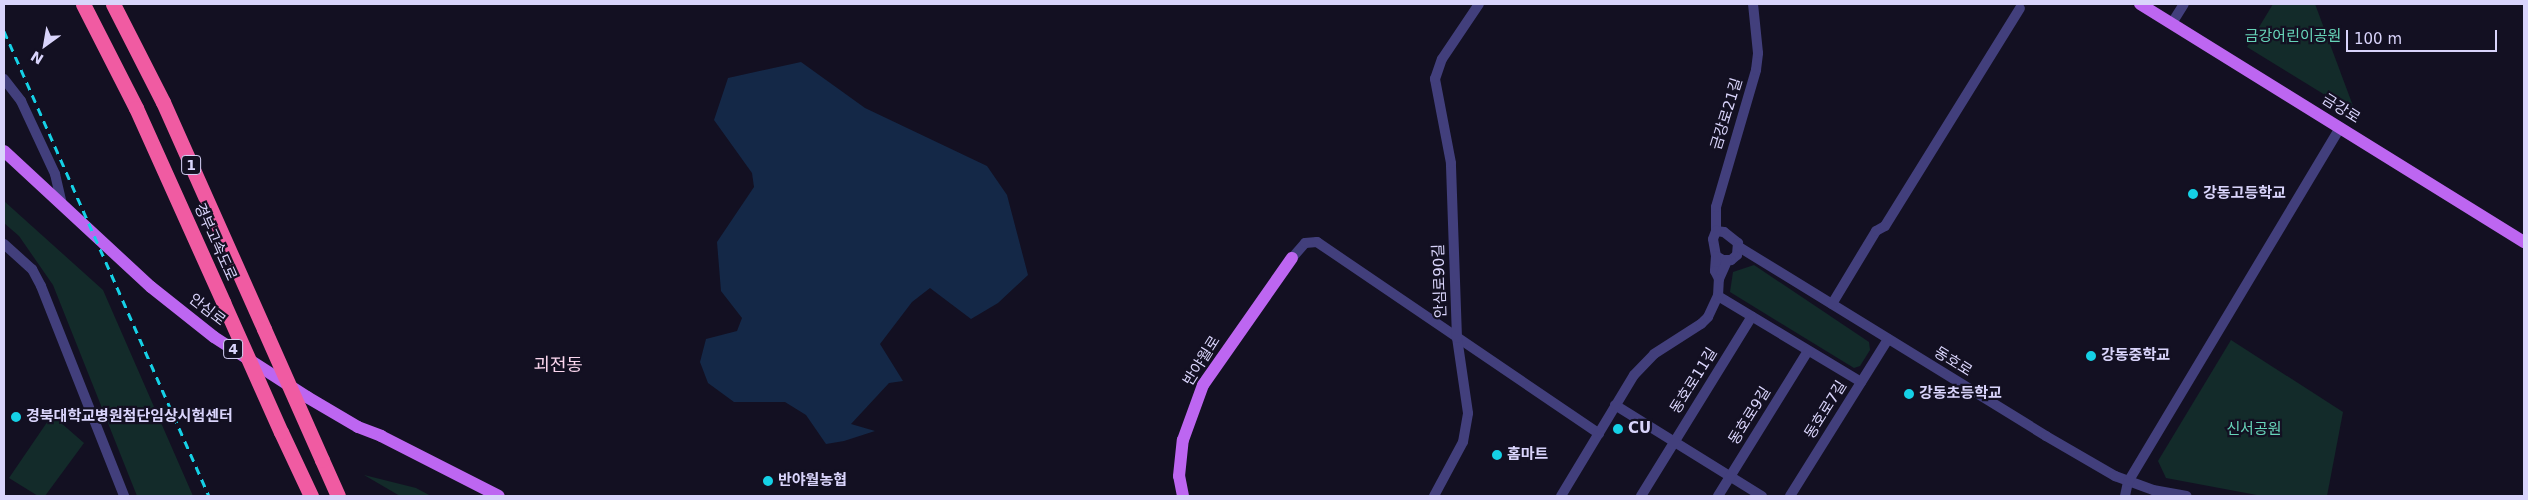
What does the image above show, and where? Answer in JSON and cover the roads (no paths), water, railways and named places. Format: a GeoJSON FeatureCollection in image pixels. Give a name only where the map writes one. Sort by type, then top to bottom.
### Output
{"type":"FeatureCollection","features":[{"type":"Feature","properties":{"kind":"highway","name":"경부고속도로"},"geometry":{"type":"LineString","coordinates":[[83,4],[136,108],[311,496]]}},
{"type":"Feature","properties":{"kind":"highway","name":"경부고속도로"},"geometry":{"type":"LineString","coordinates":[[113,4],[163,102],[338,496]]}},
{"type":"Feature","properties":{"kind":"main road","name":"금강로"},"geometry":{"type":"LineString","coordinates":[[2140,4],[2524,242]]}},
{"type":"Feature","properties":{"kind":"main road","name":"안심로"},"geometry":{"type":"LineString","coordinates":[[4,151],[151,287],[214,337],[307,398],[358,427],[381,436],[499,496]]}},
{"type":"Feature","properties":{"kind":"main road","name":"반야월로"},"geometry":{"type":"LineString","coordinates":[[1182,496],[1179,476],[1183,440],[1203,385],[1292,258]]}},
{"type":"Feature","properties":{"kind":"street","name":"안심로90길"},"geometry":{"type":"LineString","coordinates":[[1434,496],[1463,442],[1468,413],[1457,338],[1451,163],[1435,79],[1442,59],[1479,4]]}},
{"type":"Feature","properties":{"kind":"street","name":"금강로21길"},"geometry":{"type":"LineString","coordinates":[[1716,231],[1716,207],[1756,70],[1758,53],[1753,4]]}},
{"type":"Feature","properties":{"kind":"street"},"geometry":{"type":"LineString","coordinates":[[2172,23],[2184,4]]}},
{"type":"Feature","properties":{"kind":"street"},"geometry":{"type":"LineString","coordinates":[[1832,304],[1876,231],[1885,226],[2020,8]]}},
{"type":"Feature","properties":{"kind":"street"},"geometry":{"type":"LineString","coordinates":[[4,79],[21,101],[55,174],[62,205]]}},
{"type":"Feature","properties":{"kind":"street"},"geometry":{"type":"LineString","coordinates":[[2125,496],[2128,482],[2340,128]]}},
{"type":"Feature","properties":{"kind":"street"},"geometry":{"type":"LineString","coordinates":[[1561,496],[1616,405],[1644,363],[1701,324],[1708,317],[1718,296],[1720,280],[1727,261],[1737,255],[1739,247],[1735,239],[1724,232],[1716,231],[1713,239],[1716,256],[1715,271],[1720,280]]}},
{"type":"Feature","properties":{"kind":"street"},"geometry":{"type":"LineString","coordinates":[[1292,258],[1305,243],[1317,242],[1599,434]]}},
{"type":"Feature","properties":{"kind":"street"},"geometry":{"type":"LineString","coordinates":[[4,244],[32,269],[124,496]]}},
{"type":"Feature","properties":{"kind":"street","name":"동호로"},"geometry":{"type":"LineString","coordinates":[[1739,247],[2046,436],[2128,482],[2153,490],[2186,496]]}},
{"type":"Feature","properties":{"kind":"street"},"geometry":{"type":"LineString","coordinates":[[1716,256],[1727,261]]}},
{"type":"Feature","properties":{"kind":"street"},"geometry":{"type":"LineString","coordinates":[[1718,296],[1861,382]]}},
{"type":"Feature","properties":{"kind":"street","name":"동호로11길"},"geometry":{"type":"LineString","coordinates":[[1641,496],[1752,316]]}},
{"type":"Feature","properties":{"kind":"street","name":"동호로7길"},"geometry":{"type":"LineString","coordinates":[[1790,496],[1888,339]]}},
{"type":"Feature","properties":{"kind":"street","name":"동호로9길"},"geometry":{"type":"LineString","coordinates":[[1718,496],[1808,351]]}},
{"type":"Feature","properties":{"kind":"street"},"geometry":{"type":"LineString","coordinates":[[1616,405],[1762,496]]}},
{"type":"Feature","properties":{"kind":"water"},"geometry":{"type":"Polygon","coordinates":[[[801,62],[865,108],[987,166],[1007,195],[1028,275],[998,303],[971,319],[930,288],[912,302],[880,344],[903,381],[889,383],[851,424],[875,431],[844,441],[826,444],[806,415],[785,402],[734,402],[708,383],[700,362],[706,339],[737,331],[742,318],[721,291],[717,242],[754,187],[752,173],[714,120],[728,78],[801,62]]]}},
{"type":"Feature","properties":{"kind":"railway"},"geometry":{"type":"LineString","coordinates":[[4,31],[209,496]]}},
{"type":"Feature","properties":{"kind":"place","name":"강동고등학교"},"geometry":{"type":"Point","coordinates":[2193,194]}},
{"type":"Feature","properties":{"kind":"place","name":"강동중학교"},"geometry":{"type":"Point","coordinates":[2091,356]}},
{"type":"Feature","properties":{"kind":"place","name":"강동초등학교"},"geometry":{"type":"Point","coordinates":[1909,394]}},
{"type":"Feature","properties":{"kind":"place","name":"경북대학교병원첨단임상시험센터"},"geometry":{"type":"Point","coordinates":[16,417]}},
{"type":"Feature","properties":{"kind":"place","name":"CU"},"geometry":{"type":"Point","coordinates":[1618,429]}},
{"type":"Feature","properties":{"kind":"place","name":"홈마트"},"geometry":{"type":"Point","coordinates":[1497,455]}},
{"type":"Feature","properties":{"kind":"place","name":"반야월농협"},"geometry":{"type":"Point","coordinates":[768,481]}},
{"type":"Feature","properties":{"kind":"district","name":"괴전동"},"geometry":{"type":"Point","coordinates":[558,365]}},
{"type":"Feature","properties":{"kind":"park label","name":"금강어린이공원"},"geometry":{"type":"Point","coordinates":[2293,37]}},
{"type":"Feature","properties":{"kind":"park label","name":"신서공원"},"geometry":{"type":"Point","coordinates":[2254,430]}}]}
